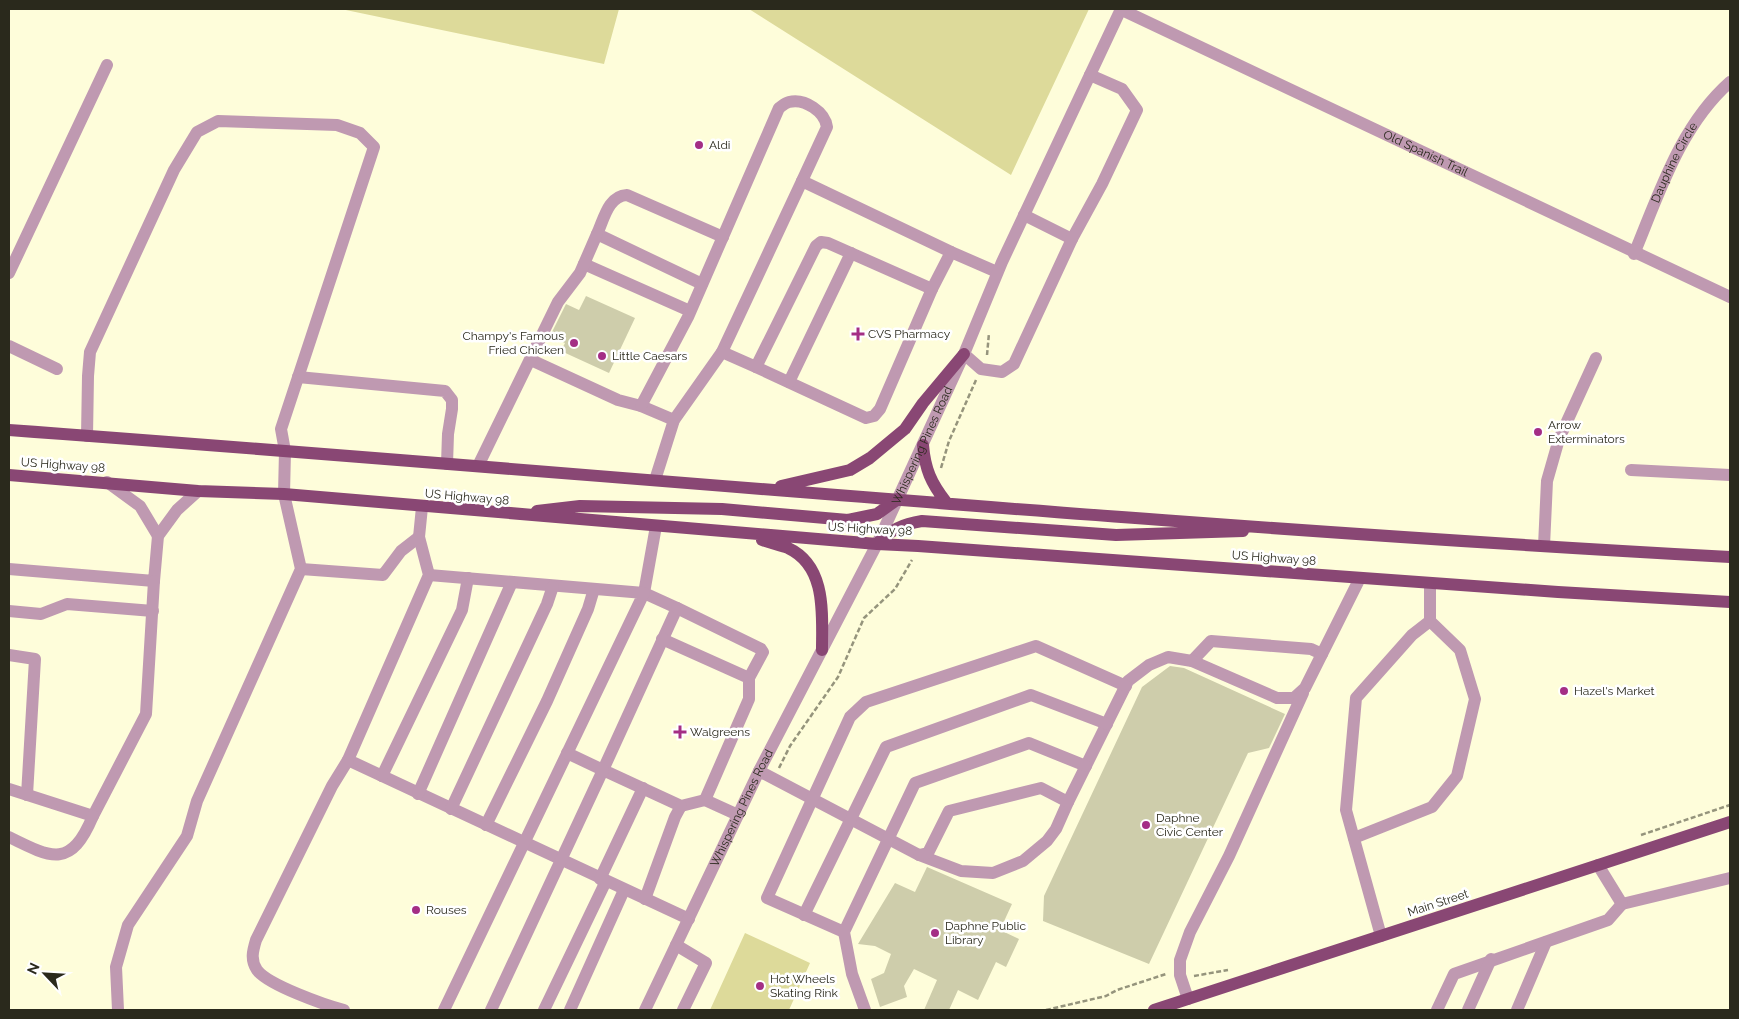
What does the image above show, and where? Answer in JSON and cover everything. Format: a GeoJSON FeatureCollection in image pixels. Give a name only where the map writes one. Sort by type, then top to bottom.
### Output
{"type":"FeatureCollection","features":[{"type":"Feature","properties":{"kind":"main road"},"geometry":{"type":"LineString","coordinates":[[768,489],[850,470],[870,458],[905,429],[923,403],[964,354]]}},
{"type":"Feature","properties":{"kind":"main road"},"geometry":{"type":"LineString","coordinates":[[9,430],[1288,528],[1730,557]]}},
{"type":"Feature","properties":{"kind":"main road"},"geometry":{"type":"LineString","coordinates":[[923,445],[925,466],[931,482],[946,502]]}},
{"type":"Feature","properties":{"kind":"main road","name":"US Highway 98"},"geometry":{"type":"LineString","coordinates":[[9,475],[198,491],[284,494],[877,544],[1730,602]]}},
{"type":"Feature","properties":{"kind":"main road"},"geometry":{"type":"LineString","coordinates":[[507,514],[590,506],[722,509],[848,520],[877,514],[898,499]]}},
{"type":"Feature","properties":{"kind":"main road"},"geometry":{"type":"LineString","coordinates":[[877,544],[891,530],[906,523],[922,521],[1116,535],[1210,534],[1288,528]]}},
{"type":"Feature","properties":{"kind":"main road"},"geometry":{"type":"LineString","coordinates":[[738,533],[789,549],[804,559],[820,587],[822,650]]}},
{"type":"Feature","properties":{"kind":"main road","name":"Main Street"},"geometry":{"type":"LineString","coordinates":[[1154,1010],[1730,822]]}},
{"type":"Feature","properties":{"kind":"street","name":"Whispering Pines Road"},"geometry":{"type":"LineString","coordinates":[[645,1010],[759,771],[877,544],[964,354],[997,272],[1120,9]]}},
{"type":"Feature","properties":{"kind":"street","name":"Old Spanish Trail"},"geometry":{"type":"LineString","coordinates":[[1120,9],[1730,298]]}},
{"type":"Feature","properties":{"kind":"street"},"geometry":{"type":"LineString","coordinates":[[9,273],[106,65]]}},
{"type":"Feature","properties":{"kind":"street"},"geometry":{"type":"LineString","coordinates":[[964,354],[981,369],[1002,372],[1014,364],[1072,238],[1102,184],[1137,110],[1122,89],[1090,75]]}},
{"type":"Feature","properties":{"kind":"street","name":"Dauphine Circle"},"geometry":{"type":"LineString","coordinates":[[1634,254],[1684,139],[1712,98],[1730,82]]}},
{"type":"Feature","properties":{"kind":"street"},"geometry":{"type":"LineString","coordinates":[[641,406],[690,311],[779,108],[787,102],[796,101],[822,112],[826,119],[827,127],[722,352],[674,420],[655,480]]}},
{"type":"Feature","properties":{"kind":"street"},"geometry":{"type":"LineString","coordinates":[[87,436],[90,352],[174,170],[197,132],[218,121],[337,125],[360,133],[374,147],[281,429],[285,450],[284,494],[301,569],[197,801],[187,836],[128,925],[116,967],[118,1010]]}},
{"type":"Feature","properties":{"kind":"street"},"geometry":{"type":"LineString","coordinates":[[802,181],[997,272]]}},
{"type":"Feature","properties":{"kind":"street"},"geometry":{"type":"LineString","coordinates":[[478,466],[532,360],[558,302],[584,264],[612,200],[620,195],[627,195],[723,237]]}},
{"type":"Feature","properties":{"kind":"street"},"geometry":{"type":"LineString","coordinates":[[1024,215],[1072,238]]}},
{"type":"Feature","properties":{"kind":"street"},"geometry":{"type":"LineString","coordinates":[[597,234],[702,284]]}},
{"type":"Feature","properties":{"kind":"street"},"geometry":{"type":"LineString","coordinates":[[756,367],[816,246],[821,242],[852,253],[932,290]]}},
{"type":"Feature","properties":{"kind":"street"},"geometry":{"type":"LineString","coordinates":[[722,352],[866,418],[874,416],[880,409],[932,290],[951,252]]}},
{"type":"Feature","properties":{"kind":"street"},"geometry":{"type":"LineString","coordinates":[[789,382],[852,253]]}},
{"type":"Feature","properties":{"kind":"street"},"geometry":{"type":"LineString","coordinates":[[584,264],[690,311]]}},
{"type":"Feature","properties":{"kind":"street"},"geometry":{"type":"LineString","coordinates":[[9,346],[57,370]]}},
{"type":"Feature","properties":{"kind":"street"},"geometry":{"type":"LineString","coordinates":[[1544,546],[1547,481],[1559,439],[1596,358]]}},
{"type":"Feature","properties":{"kind":"street"},"geometry":{"type":"LineString","coordinates":[[532,360],[618,400],[641,406],[674,420]]}},
{"type":"Feature","properties":{"kind":"street"},"geometry":{"type":"LineString","coordinates":[[298,377],[419,387],[445,391],[452,400],[447,464]]}},
{"type":"Feature","properties":{"kind":"street"},"geometry":{"type":"LineString","coordinates":[[1631,470],[1730,475]]}},
{"type":"Feature","properties":{"kind":"street"},"geometry":{"type":"LineString","coordinates":[[107,482],[140,506],[158,536]]}},
{"type":"Feature","properties":{"kind":"street"},"geometry":{"type":"LineString","coordinates":[[9,837],[52,855],[76,848],[85,834],[146,714],[158,536],[177,510],[198,491]]}},
{"type":"Feature","properties":{"kind":"street"},"geometry":{"type":"LineString","coordinates":[[344,1010],[309,998],[263,976],[254,964],[252,954],[256,940],[332,786],[348,760],[429,575],[419,537],[422,507]]}},
{"type":"Feature","properties":{"kind":"street"},"geometry":{"type":"LineString","coordinates":[[444,1010],[644,593],[656,526]]}},
{"type":"Feature","properties":{"kind":"street"},"geometry":{"type":"LineString","coordinates":[[301,569],[383,575],[401,551],[419,537]]}},
{"type":"Feature","properties":{"kind":"street"},"geometry":{"type":"LineString","coordinates":[[9,569],[154,581]]}},
{"type":"Feature","properties":{"kind":"street"},"geometry":{"type":"LineString","coordinates":[[429,575],[644,593],[761,649],[763,652],[761,658],[749,678],[749,699],[705,800]]}},
{"type":"Feature","properties":{"kind":"street"},"geometry":{"type":"LineString","coordinates":[[382,776],[462,610],[468,578]]}},
{"type":"Feature","properties":{"kind":"street"},"geometry":{"type":"LineString","coordinates":[[1188,999],[1180,975],[1180,960],[1190,932],[1229,856],[1306,686],[1360,578]]}},
{"type":"Feature","properties":{"kind":"street"},"geometry":{"type":"LineString","coordinates":[[418,794],[512,582]]}},
{"type":"Feature","properties":{"kind":"street"},"geometry":{"type":"LineString","coordinates":[[1354,838],[1432,807],[1457,776],[1474,699],[1460,650],[1430,621],[1430,583]]}},
{"type":"Feature","properties":{"kind":"street"},"geometry":{"type":"LineString","coordinates":[[451,809],[547,604],[553,586]]}},
{"type":"Feature","properties":{"kind":"street"},"geometry":{"type":"LineString","coordinates":[[486,825],[546,701],[588,609],[594,589]]}},
{"type":"Feature","properties":{"kind":"street"},"geometry":{"type":"LineString","coordinates":[[9,611],[41,614],[67,604],[153,612]]}},
{"type":"Feature","properties":{"kind":"street"},"geometry":{"type":"LineString","coordinates":[[491,1010],[542,905],[560,860],[677,608]]}},
{"type":"Feature","properties":{"kind":"street"},"geometry":{"type":"LineString","coordinates":[[1381,936],[1346,810],[1356,698],[1412,635],[1430,621]]}},
{"type":"Feature","properties":{"kind":"street"},"geometry":{"type":"LineString","coordinates":[[662,639],[749,678]]}},
{"type":"Feature","properties":{"kind":"street"},"geometry":{"type":"LineString","coordinates":[[1192,661],[1211,641],[1311,649],[1322,654]]}},
{"type":"Feature","properties":{"kind":"street"},"geometry":{"type":"LineString","coordinates":[[844,932],[767,898],[850,717],[866,702],[1036,646],[1126,686]]}},
{"type":"Feature","properties":{"kind":"street"},"geometry":{"type":"LineString","coordinates":[[9,655],[35,659],[27,795]]}},
{"type":"Feature","properties":{"kind":"street"},"geometry":{"type":"LineString","coordinates":[[759,771],[919,854],[961,871],[993,873],[1023,861],[1047,841],[1056,829],[1128,681],[1149,665],[1168,657],[1192,661],[1277,698],[1294,698],[1306,686]]}},
{"type":"Feature","properties":{"kind":"street"},"geometry":{"type":"LineString","coordinates":[[804,915],[886,747],[1031,695],[1106,724]]}},
{"type":"Feature","properties":{"kind":"street"},"geometry":{"type":"LineString","coordinates":[[865,1010],[852,974],[844,932],[915,782],[1030,743],[1086,766]]}},
{"type":"Feature","properties":{"kind":"street"},"geometry":{"type":"LineString","coordinates":[[568,753],[681,806],[705,800],[738,815]]}},
{"type":"Feature","properties":{"kind":"street"},"geometry":{"type":"LineString","coordinates":[[348,760],[689,919]]}},
{"type":"Feature","properties":{"kind":"street"},"geometry":{"type":"LineString","coordinates":[[544,1010],[643,788]]}},
{"type":"Feature","properties":{"kind":"street"},"geometry":{"type":"LineString","coordinates":[[919,854],[928,853],[949,811],[1041,788],[1068,802]]}},
{"type":"Feature","properties":{"kind":"street"},"geometry":{"type":"LineString","coordinates":[[9,790],[93,816]]}},
{"type":"Feature","properties":{"kind":"street"},"geometry":{"type":"LineString","coordinates":[[645,899],[675,817],[681,806]]}},
{"type":"Feature","properties":{"kind":"street"},"geometry":{"type":"LineString","coordinates":[[1598,865],[1622,904]]}},
{"type":"Feature","properties":{"kind":"street"},"geometry":{"type":"LineString","coordinates":[[1437,1010],[1454,974],[1491,959],[1608,920],[1622,904],[1730,878]]}},
{"type":"Feature","properties":{"kind":"street"},"geometry":{"type":"LineString","coordinates":[[570,1010],[624,890]]}},
{"type":"Feature","properties":{"kind":"street"},"geometry":{"type":"LineString","coordinates":[[1517,1010],[1546,942]]}},
{"type":"Feature","properties":{"kind":"street"},"geometry":{"type":"LineString","coordinates":[[676,945],[706,963],[683,1010]]}},
{"type":"Feature","properties":{"kind":"street"},"geometry":{"type":"LineString","coordinates":[[1468,1010],[1491,959]]}},
{"type":"Feature","properties":{"kind":"shaded area"},"geometry":{"type":"Polygon","coordinates":[[[341,9],[619,9],[604,64],[341,9]]]}},
{"type":"Feature","properties":{"kind":"shaded area"},"geometry":{"type":"Polygon","coordinates":[[[749,9],[1089,9],[1011,175],[749,9]]]}},
{"type":"Feature","properties":{"kind":"shaded area","name":"Hot Wheels Skating Rink"},"geometry":{"type":"Polygon","coordinates":[[[745,933],[810,963],[789,1010],[710,1010],[745,933]]]}},
{"type":"Feature","properties":{"kind":"building"},"geometry":{"type":"Polygon","coordinates":[[[586,296],[635,318],[609,373],[561,351],[565,343],[550,336],[566,304],[579,310],[586,296]]]}},
{"type":"Feature","properties":{"kind":"building","name":"Daphne Civic Center"},"geometry":{"type":"Polygon","coordinates":[[[1170,666],[1184,668],[1285,714],[1269,748],[1248,753],[1149,964],[1043,921],[1044,896],[1142,687],[1170,666]]]}},
{"type":"Feature","properties":{"kind":"building","name":"Daphne Public Library"},"geometry":{"type":"Polygon","coordinates":[[[927,867],[1012,904],[1000,930],[1019,939],[1006,967],[996,962],[978,1000],[958,990],[949,1010],[924,1010],[937,980],[914,969],[904,986],[907,997],[880,1007],[871,979],[884,973],[891,954],[875,946],[858,944],[895,883],[915,892],[927,867]]]}},
{"type":"Feature","properties":{"kind":"place","name":"Aldi"},"geometry":{"type":"Point","coordinates":[699,145]}},
{"type":"Feature","properties":{"kind":"place","name":"CVS Pharmacy"},"geometry":{"type":"Point","coordinates":[858,334]}},
{"type":"Feature","properties":{"kind":"place","name":"Champy's Famous Fried Chicken"},"geometry":{"type":"Point","coordinates":[574,343]}},
{"type":"Feature","properties":{"kind":"place","name":"Little Caesars"},"geometry":{"type":"Point","coordinates":[602,356]}},
{"type":"Feature","properties":{"kind":"place","name":"Arrow Exterminators"},"geometry":{"type":"Point","coordinates":[1538,432]}},
{"type":"Feature","properties":{"kind":"place","name":"Hazel's Market"},"geometry":{"type":"Point","coordinates":[1564,691]}},
{"type":"Feature","properties":{"kind":"place","name":"Walgreens"},"geometry":{"type":"Point","coordinates":[680,732]}},
{"type":"Feature","properties":{"kind":"place","name":"Daphne Civic Center"},"geometry":{"type":"Point","coordinates":[1146,825]}},
{"type":"Feature","properties":{"kind":"place","name":"Rouses"},"geometry":{"type":"Point","coordinates":[416,910]}},
{"type":"Feature","properties":{"kind":"place","name":"Daphne Public Library"},"geometry":{"type":"Point","coordinates":[935,933]}},
{"type":"Feature","properties":{"kind":"place","name":"Hot Wheels Skating Rink"},"geometry":{"type":"Point","coordinates":[760,986]}}]}
